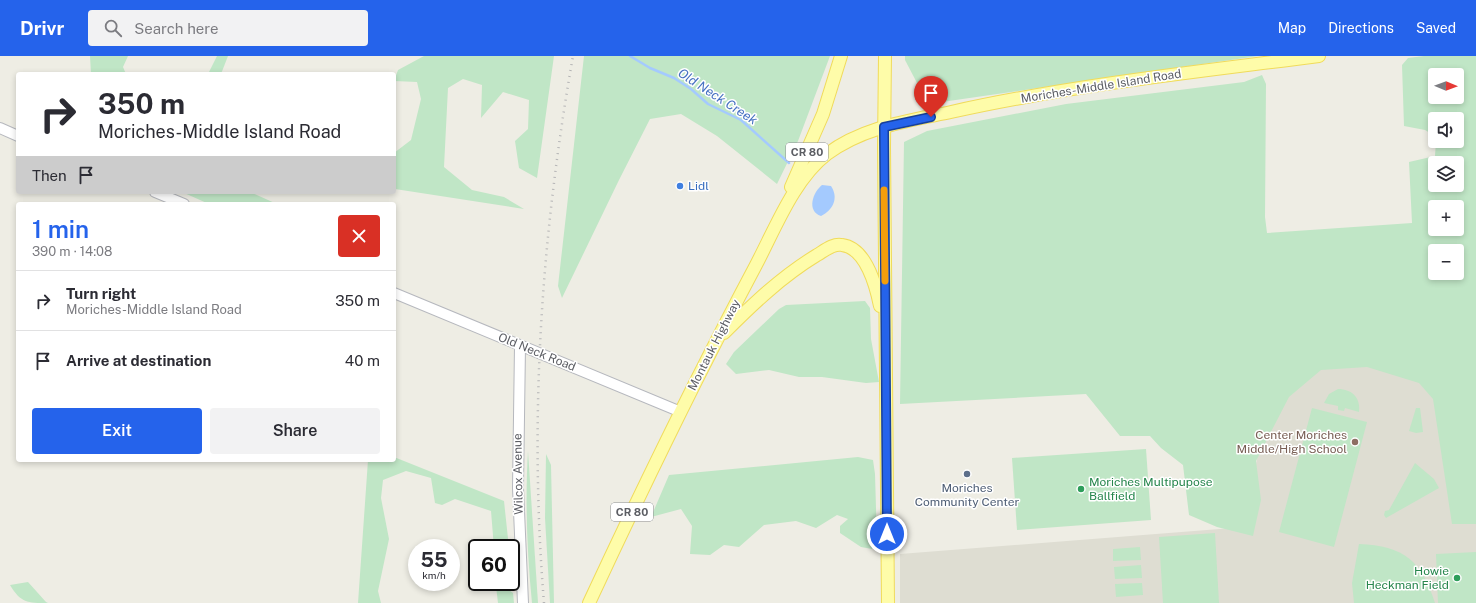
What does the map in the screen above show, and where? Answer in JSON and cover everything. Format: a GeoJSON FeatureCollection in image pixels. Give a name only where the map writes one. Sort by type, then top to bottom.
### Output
{"type":"FeatureCollection","features":[{"type":"Feature","properties":{"kind":"main road","name":"CR 80"},"geometry":{"type":"LineString","coordinates":[[767,245],[781,205],[800,168],[819,124],[841,56]]}},
{"type":"Feature","properties":{"kind":"main road"},"geometry":{"type":"LineString","coordinates":[[885,56],[885,326],[888,603]]}},
{"type":"Feature","properties":{"kind":"main road","name":"Moriches-Middle Island Road"},"geometry":{"type":"LineString","coordinates":[[884,127],[966,109],[1049,94],[1135,80],[1319,56]]}},
{"type":"Feature","properties":{"kind":"main road","name":"Montauk Highway"},"geometry":{"type":"LineString","coordinates":[[589,603],[716,341],[800,185],[816,164],[830,152],[866,133],[884,127]]}},
{"type":"Feature","properties":{"kind":"main road"},"geometry":{"type":"LineString","coordinates":[[716,341],[777,282],[826,249],[838,244],[854,250],[868,268],[876,286],[885,326]]}},
{"type":"Feature","properties":{"kind":"street"},"geometry":{"type":"LineString","coordinates":[[0,128],[16,135]]}},
{"type":"Feature","properties":{"kind":"street"},"geometry":{"type":"LineString","coordinates":[[160,194],[179,202]]}},
{"type":"Feature","properties":{"kind":"street","name":"Old Neck Road"},"geometry":{"type":"LineString","coordinates":[[396,294],[681,412]]}},
{"type":"Feature","properties":{"kind":"street","name":"Wilcox Avenue"},"geometry":{"type":"LineString","coordinates":[[520,346],[518,480],[523,603]]}},
{"type":"Feature","properties":{"kind":"shaded area","name":"Center Moriches Middle/High School"},"geometry":{"type":"Polygon","coordinates":[[[1442,360],[1476,516],[1476,603],[900,603],[900,554],[1245,527],[1273,367],[1442,360]]]}},
{"type":"Feature","properties":{"kind":"green space"},"geometry":{"type":"Polygon","coordinates":[[[90,56],[128,56],[123,67],[125,72],[91,72],[90,56]]]}},
{"type":"Feature","properties":{"kind":"green space"},"geometry":{"type":"Polygon","coordinates":[[[217,56],[228,56],[222,72],[209,72],[217,56]]]}},
{"type":"Feature","properties":{"kind":"green space"},"geometry":{"type":"Polygon","coordinates":[[[424,56],[554,56],[537,178],[519,168],[515,141],[528,129],[529,100],[503,92],[481,118],[482,85],[463,79],[448,88],[444,167],[472,190],[504,197],[524,209],[396,189],[396,151],[411,140],[421,99],[417,82],[396,81],[398,70],[424,56]]]}},
{"type":"Feature","properties":{"kind":"green space"},"geometry":{"type":"Polygon","coordinates":[[[584,56],[830,56],[798,141],[777,184],[717,136],[681,114],[650,119],[562,298],[558,286],[584,56]]]}},
{"type":"Feature","properties":{"kind":"green space"},"geometry":{"type":"Polygon","coordinates":[[[905,56],[1258,56],[928,104],[905,60],[905,56]]]}},
{"type":"Feature","properties":{"kind":"green space"},"geometry":{"type":"Polygon","coordinates":[[[1424,56],[1476,56],[1476,524],[1452,524],[1433,399],[1419,383],[1367,367],[1321,370],[1289,397],[1256,461],[1261,500],[1253,536],[1217,527],[1189,515],[1183,465],[1161,448],[1150,436],[1120,436],[1086,394],[900,404],[904,142],[927,131],[1066,104],[1244,82],[1262,75],[1266,84],[1265,217],[1267,233],[1412,223],[1409,162],[1428,158],[1428,192],[1464,192],[1464,156],[1435,156],[1436,148],[1464,148],[1464,112],[1428,112],[1428,132],[1404,126],[1402,65],[1408,58],[1424,56]]]}},
{"type":"Feature","properties":{"kind":"green space"},"geometry":{"type":"Polygon","coordinates":[[[186,194],[254,194],[272,202],[204,202],[186,194]]]}},
{"type":"Feature","properties":{"kind":"green space"},"geometry":{"type":"Polygon","coordinates":[[[865,301],[870,308],[871,339],[879,382],[866,383],[822,377],[799,377],[769,370],[736,374],[726,364],[734,352],[779,309],[786,305],[865,301]]]}},
{"type":"Feature","properties":{"kind":"green space"},"geometry":{"type":"Polygon","coordinates":[[[1338,389],[1343,389],[1354,395],[1359,402],[1359,412],[1345,408],[1344,411],[1338,410],[1338,406],[1324,403],[1329,394],[1338,389]]]}},
{"type":"Feature","properties":{"kind":"green space"},"geometry":{"type":"Polygon","coordinates":[[[1312,408],[1367,422],[1334,547],[1279,532],[1312,408]]]}},
{"type":"Feature","properties":{"kind":"green space"},"geometry":{"type":"Polygon","coordinates":[[[1416,408],[1420,408],[1423,432],[1416,433],[1409,431],[1416,408]]]}},
{"type":"Feature","properties":{"kind":"green space","name":"Moriches Multipupose Ballfield"},"geometry":{"type":"Polygon","coordinates":[[[1146,449],[1151,520],[1017,530],[1012,458],[1146,449]]]}},
{"type":"Feature","properties":{"kind":"green space"},"geometry":{"type":"Polygon","coordinates":[[[528,451],[538,603],[532,603],[529,565],[527,527],[528,451]]]}},
{"type":"Feature","properties":{"kind":"green space"},"geometry":{"type":"Polygon","coordinates":[[[546,454],[551,465],[554,603],[550,603],[545,518],[546,454]]]}},
{"type":"Feature","properties":{"kind":"green space"},"geometry":{"type":"Polygon","coordinates":[[[858,457],[873,460],[875,474],[877,541],[872,549],[861,547],[840,533],[840,526],[848,519],[837,515],[816,528],[796,521],[764,525],[739,547],[724,545],[710,555],[690,554],[692,526],[681,509],[651,517],[669,475],[858,457]]]}},
{"type":"Feature","properties":{"kind":"green space"},"geometry":{"type":"Polygon","coordinates":[[[396,458],[504,501],[508,539],[493,539],[491,511],[455,499],[442,505],[435,503],[431,478],[406,471],[383,480],[381,498],[389,539],[378,591],[381,603],[358,603],[368,462],[396,462],[396,458]]]}},
{"type":"Feature","properties":{"kind":"green space"},"geometry":{"type":"Polygon","coordinates":[[[1415,463],[1434,479],[1439,488],[1386,518],[1384,515],[1385,511],[1389,510],[1415,463]]]}},
{"type":"Feature","properties":{"kind":"green space"},"geometry":{"type":"Polygon","coordinates":[[[1215,533],[1219,603],[1163,603],[1159,537],[1215,533]]]}},
{"type":"Feature","properties":{"kind":"green space"},"geometry":{"type":"Polygon","coordinates":[[[1359,544],[1388,548],[1409,558],[1424,576],[1435,603],[1354,603],[1352,583],[1359,544]]]}},
{"type":"Feature","properties":{"kind":"green space"},"geometry":{"type":"Polygon","coordinates":[[[1140,547],[1141,560],[1113,561],[1113,549],[1140,547]]]}},
{"type":"Feature","properties":{"kind":"green space","name":"Howie Heckman Field"},"geometry":{"type":"Polygon","coordinates":[[[1476,552],[1476,603],[1438,603],[1436,554],[1476,552]]]}},
{"type":"Feature","properties":{"kind":"green space"},"geometry":{"type":"Polygon","coordinates":[[[1141,565],[1142,578],[1115,579],[1114,567],[1141,565]]]}},
{"type":"Feature","properties":{"kind":"green space"},"geometry":{"type":"Polygon","coordinates":[[[28,582],[48,603],[25,601],[21,599],[10,585],[28,582]]]}},
{"type":"Feature","properties":{"kind":"green space"},"geometry":{"type":"Polygon","coordinates":[[[1142,583],[1143,595],[1116,597],[1115,584],[1142,583]]]}},
{"type":"Feature","properties":{"kind":"green space"},"geometry":{"type":"Polygon","coordinates":[[[497,591],[510,591],[513,593],[514,603],[498,603],[497,591]]]}},
{"type":"Feature","properties":{"kind":"water"},"geometry":{"type":"Polygon","coordinates":[[[822,185],[831,186],[835,199],[832,207],[821,216],[816,214],[812,206],[812,201],[816,192],[822,185]]]}},
{"type":"Feature","properties":{"kind":"waterway","name":"Old Neck Creek"},"geometry":{"type":"LineString","coordinates":[[630,56],[650,68],[674,78],[691,89],[708,104],[741,120],[789,163]]}},
{"type":"Feature","properties":{"kind":"railway"},"geometry":{"type":"LineString","coordinates":[[544,603],[538,466],[538,397],[541,329],[553,192],[573,56]]}},
{"type":"Feature","properties":{"kind":"slow traffic"},"geometry":{"type":"LineString","coordinates":[[884,190],[885,281]]}},
{"type":"Feature","properties":{"kind":"place","name":"Lidl"},"geometry":{"type":"Point","coordinates":[680,186]}},
{"type":"Feature","properties":{"kind":"place","name":"Center Moriches Middle/High School"},"geometry":{"type":"Point","coordinates":[1355,442]}},
{"type":"Feature","properties":{"kind":"place","name":"Moriches Community Center"},"geometry":{"type":"Point","coordinates":[967,474]}},
{"type":"Feature","properties":{"kind":"place","name":"Moriches Multipupose Ballfield"},"geometry":{"type":"Point","coordinates":[1081,489]}},
{"type":"Feature","properties":{"kind":"place","name":"Howie Heckman Field"},"geometry":{"type":"Point","coordinates":[1457,578]}},
{"type":"Feature","properties":{"kind":"route"},"geometry":{"type":"LineString","coordinates":[[887,534],[884,127],[931,117]]}}]}
